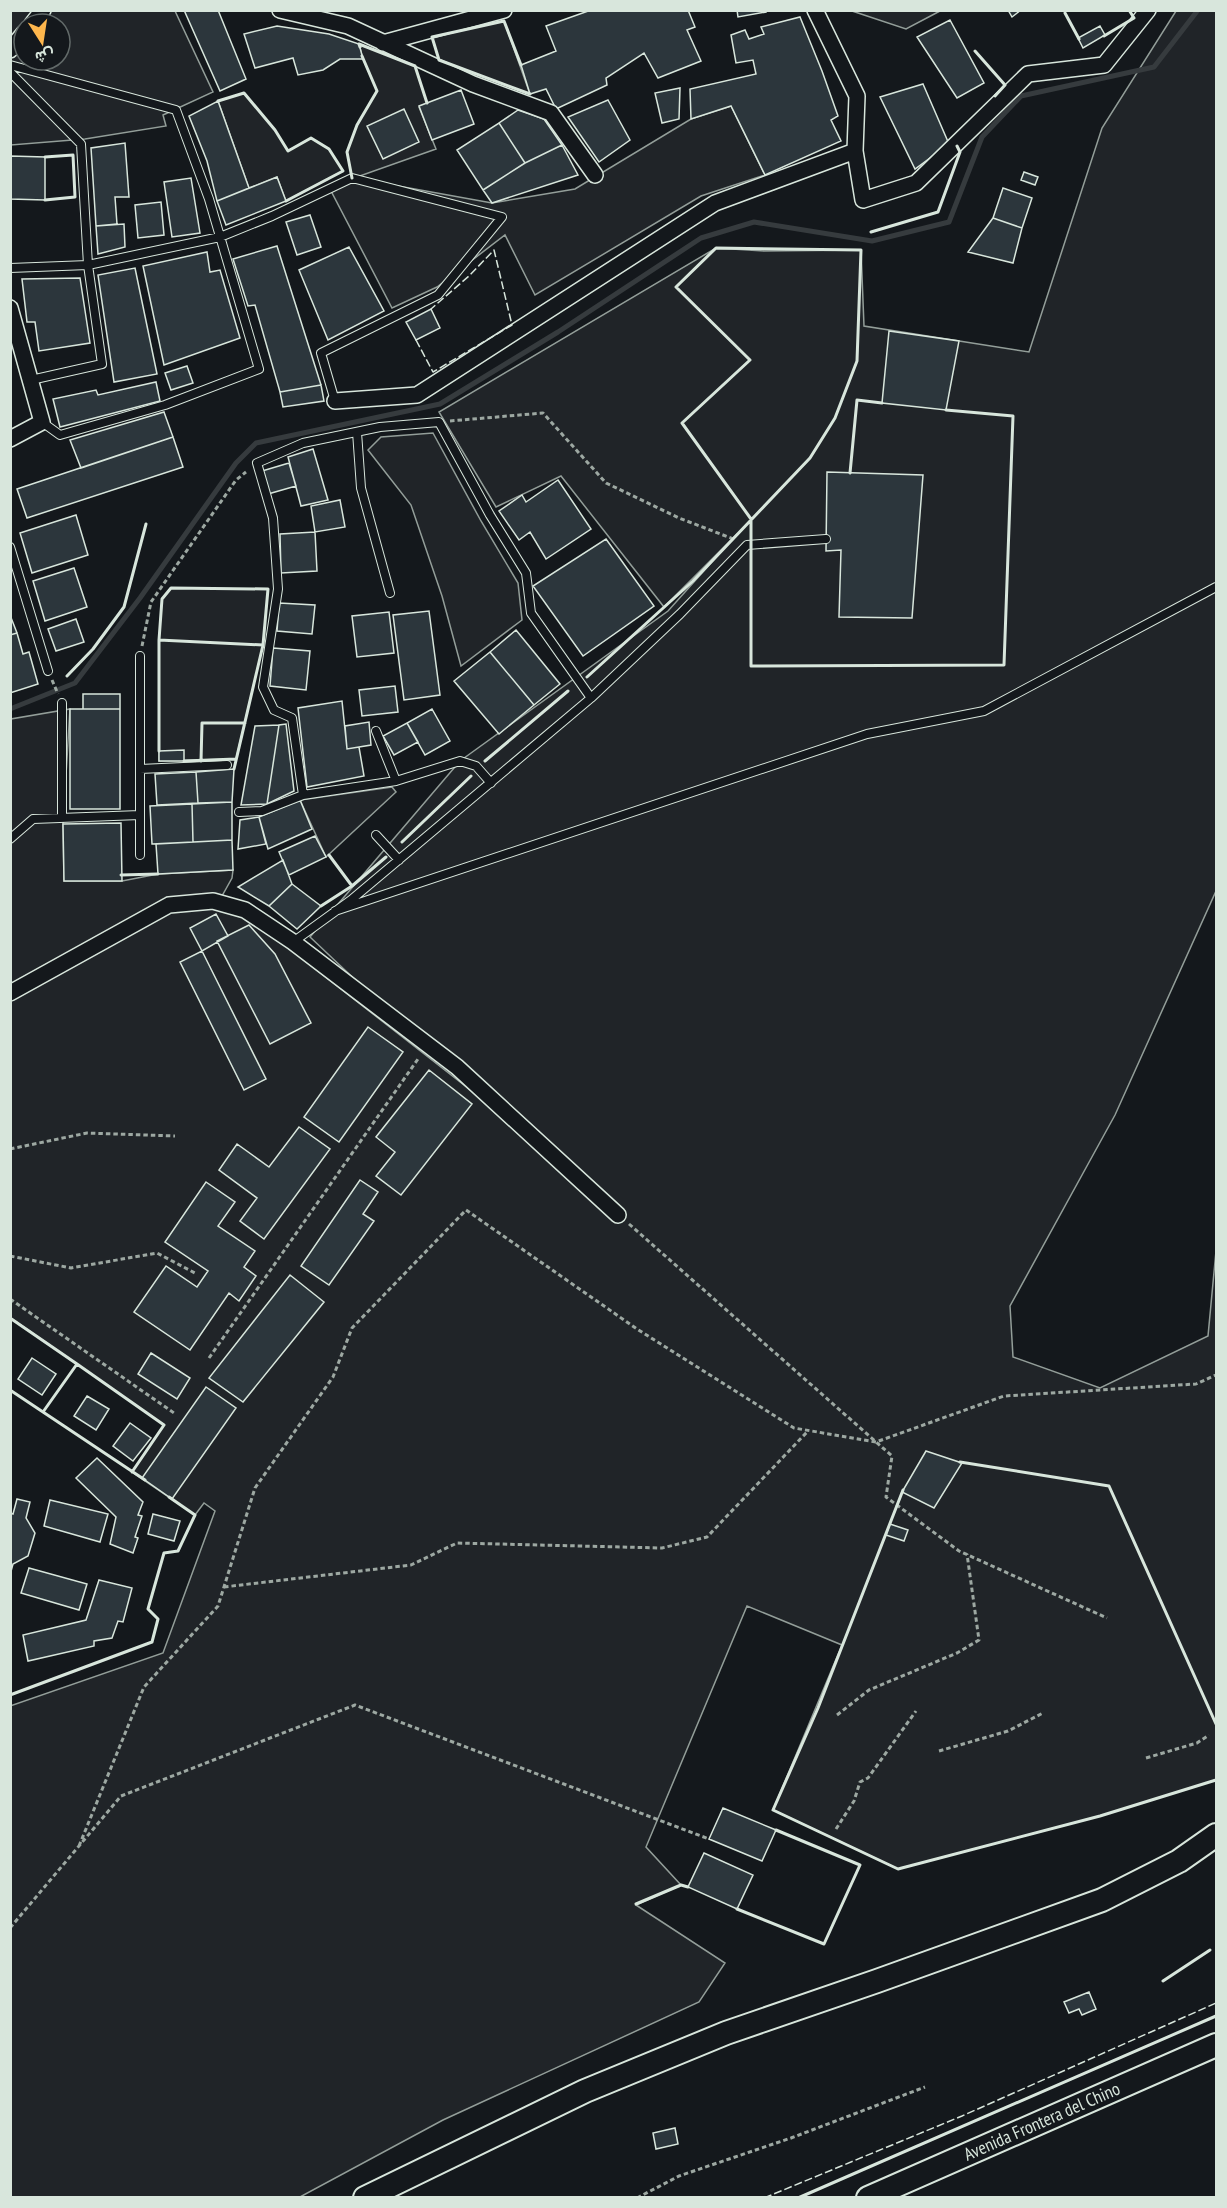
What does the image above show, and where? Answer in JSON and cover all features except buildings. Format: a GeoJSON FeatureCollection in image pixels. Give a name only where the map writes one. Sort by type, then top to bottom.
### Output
{"type":"FeatureCollection","features":[{"type":"Feature","properties":{"kind":"street"},"geometry":{"type":"LineString","coordinates":[[280,10],[348,26],[473,84],[551,113],[596,174]]}},
{"type":"Feature","properties":{"kind":"street"},"geometry":{"type":"LineString","coordinates":[[384,43],[504,10]]}},
{"type":"Feature","properties":{"kind":"street"},"geometry":{"type":"LineString","coordinates":[[815,10],[857,96],[855,151],[863,200],[916,183],[1028,74],[1104,64],[1148,10]]}},
{"type":"Feature","properties":{"kind":"street"},"geometry":{"type":"LineString","coordinates":[[335,401],[417,395],[715,203],[855,151]]}},
{"type":"Feature","properties":{"kind":"street"},"geometry":{"type":"LineString","coordinates":[[10,308],[42,422],[10,439]]}},
{"type":"Feature","properties":{"kind":"street"},"geometry":{"type":"LineString","coordinates":[[10,993],[169,905],[213,901],[245,910],[293,942],[457,1067],[618,1215]]}},
{"type":"Feature","properties":{"kind":"street"},"geometry":{"type":"LineString","coordinates":[[365,2198],[585,2091],[726,2032],[877,1982],[1102,1900],[1179,1861],[1216,1834]]}},
{"type":"Feature","properties":{"kind":"street","name":"Avenida Frontera del Chino"},"geometry":{"type":"LineString","coordinates":[[868,2198],[1216,2045]]}},
{"type":"Feature","properties":{"kind":"lane"},"geometry":{"type":"LineString","coordinates":[[10,65],[176,110],[209,199],[259,369],[165,405],[60,435],[42,422]]}},
{"type":"Feature","properties":{"kind":"lane"},"geometry":{"type":"LineString","coordinates":[[10,72],[81,144],[88,265],[102,364],[31,380]]}},
{"type":"Feature","properties":{"kind":"lane"},"geometry":{"type":"LineString","coordinates":[[10,267],[88,265],[220,237],[272,216],[352,178],[502,217],[438,294],[321,353],[335,401]]}},
{"type":"Feature","properties":{"kind":"lane"},"geometry":{"type":"LineString","coordinates":[[303,795],[292,718],[274,710],[263,687],[278,589],[273,518],[256,463],[303,443],[380,427],[440,422],[490,515],[526,573],[531,613],[591,698]]}},
{"type":"Feature","properties":{"kind":"lane"},"geometry":{"type":"LineString","coordinates":[[357,432],[362,488],[390,593]]}},
{"type":"Feature","properties":{"kind":"lane"},"geometry":{"type":"LineString","coordinates":[[293,942],[335,912],[399,860],[591,698],[680,614],[747,545],[826,539]]}},
{"type":"Feature","properties":{"kind":"lane"},"geometry":{"type":"LineString","coordinates":[[10,547],[48,671]]}},
{"type":"Feature","properties":{"kind":"lane"},"geometry":{"type":"LineString","coordinates":[[335,912],[867,734],[984,711],[1216,587]]}},
{"type":"Feature","properties":{"kind":"lane"},"geometry":{"type":"LineString","coordinates":[[140,657],[140,855]]}},
{"type":"Feature","properties":{"kind":"lane"},"geometry":{"type":"LineString","coordinates":[[62,704],[62,817]]}},
{"type":"Feature","properties":{"kind":"lane"},"geometry":{"type":"LineString","coordinates":[[376,731],[396,781]]}},
{"type":"Feature","properties":{"kind":"lane"},"geometry":{"type":"LineString","coordinates":[[239,812],[262,811],[303,795],[396,781],[460,761],[476,766],[490,783]]}},
{"type":"Feature","properties":{"kind":"lane"},"geometry":{"type":"LineString","coordinates":[[140,769],[227,765]]}},
{"type":"Feature","properties":{"kind":"lane"},"geometry":{"type":"LineString","coordinates":[[10,838],[33,819],[140,815]]}},
{"type":"Feature","properties":{"kind":"lane"},"geometry":{"type":"LineString","coordinates":[[376,835],[399,860]]}},
{"type":"Feature","properties":{"kind":"path"},"geometry":{"type":"LineString","coordinates":[[440,422],[543,413],[606,483],[679,518],[747,545]]}},
{"type":"Feature","properties":{"kind":"path"},"geometry":{"type":"LineString","coordinates":[[140,657],[151,602],[236,480],[256,463]]}},
{"type":"Feature","properties":{"kind":"path"},"geometry":{"type":"LineString","coordinates":[[48,671],[62,704]]}},
{"type":"Feature","properties":{"kind":"path"},"geometry":{"type":"LineString","coordinates":[[209,1358],[428,1045]]}},
{"type":"Feature","properties":{"kind":"path"},"geometry":{"type":"LineString","coordinates":[[10,1149],[87,1133],[175,1136]]}},
{"type":"Feature","properties":{"kind":"path"},"geometry":{"type":"LineString","coordinates":[[79,1846],[144,1687],[218,1606],[255,1488],[333,1377],[352,1328],[466,1210],[637,1329],[795,1428],[876,1442],[1004,1396],[1196,1384],[1216,1375]]}},
{"type":"Feature","properties":{"kind":"path"},"geometry":{"type":"LineString","coordinates":[[618,1215],[892,1456],[886,1497],[959,1551],[1107,1618]]}},
{"type":"Feature","properties":{"kind":"path"},"geometry":{"type":"LineString","coordinates":[[10,1256],[71,1268],[157,1253],[195,1273]]}},
{"type":"Feature","properties":{"kind":"path"},"geometry":{"type":"LineString","coordinates":[[10,1299],[174,1413]]}},
{"type":"Feature","properties":{"kind":"path"},"geometry":{"type":"LineString","coordinates":[[224,1587],[411,1565],[457,1543],[662,1548],[707,1537],[808,1430]]}},
{"type":"Feature","properties":{"kind":"path"},"geometry":{"type":"LineString","coordinates":[[837,1715],[869,1690],[957,1653],[979,1640],[967,1554]]}},
{"type":"Feature","properties":{"kind":"path"},"geometry":{"type":"LineString","coordinates":[[10,1928],[121,1796],[355,1705],[709,1839]]}},
{"type":"Feature","properties":{"kind":"path"},"geometry":{"type":"LineString","coordinates":[[836,1829],[854,1801],[860,1782],[868,1778],[916,1711]]}},
{"type":"Feature","properties":{"kind":"path"},"geometry":{"type":"LineString","coordinates":[[939,1751],[1008,1731],[1043,1713]]}},
{"type":"Feature","properties":{"kind":"path"},"geometry":{"type":"LineString","coordinates":[[1146,1758],[1197,1743],[1209,1735]]}},
{"type":"Feature","properties":{"kind":"path"},"geometry":{"type":"LineString","coordinates":[[637,2198],[679,2176],[791,2139],[925,2087]]}},
{"type":"Feature","properties":{"kind":"shaded area"},"geometry":{"type":"Polygon","coordinates":[[[10,11],[175,11],[213,92],[163,115],[166,126],[85,139],[11,145],[10,11]]]}},
{"type":"Feature","properties":{"kind":"shaded area"},"geometry":{"type":"Polygon","coordinates":[[[852,11],[940,11],[906,29],[852,11]]]}},
{"type":"Feature","properties":{"kind":"shaded area"},"geometry":{"type":"Polygon","coordinates":[[[1176,11],[1216,11],[1216,891],[1115,1115],[1010,1306],[1013,1357],[1100,1388],[1208,1336],[1216,1251],[1216,1780],[1100,1816],[898,1869],[773,1810],[842,1645],[747,1606],[646,1847],[681,1885],[636,1905],[725,1963],[699,2002],[443,2120],[300,2197],[11,2197],[10,1706],[163,1653],[215,1511],[204,1503],[195,1515],[132,1472],[164,1425],[11,1318],[11,719],[70,709],[63,824],[64,881],[122,881],[158,874],[233,870],[232,878],[222,896],[478,1096],[310,937],[460,761],[668,611],[737,534],[664,607],[561,476],[496,507],[439,412],[716,248],[764,251],[861,250],[864,326],[1029,352],[1102,128],[1176,11]]]}},
{"type":"Feature","properties":{"kind":"shaded area"},"geometry":{"type":"Polygon","coordinates":[[[504,21],[530,94],[439,60],[432,37],[504,21]]]}},
{"type":"Feature","properties":{"kind":"shaded area"},"geometry":{"type":"Polygon","coordinates":[[[359,44],[415,66],[427,103],[419,107],[436,149],[354,178],[492,203],[575,189],[691,119],[731,106],[765,175],[701,196],[535,295],[505,235],[437,287],[392,308],[330,189],[352,178],[347,152],[357,125],[377,91],[359,44]]]}},
{"type":"Feature","properties":{"kind":"shaded area"},"geometry":{"type":"Polygon","coordinates":[[[244,93],[275,130],[288,151],[311,138],[329,149],[343,171],[286,201],[277,177],[249,188],[218,101],[244,93]]]}},
{"type":"Feature","properties":{"kind":"shaded area"},"geometry":{"type":"Polygon","coordinates":[[[433,433],[518,583],[522,620],[461,666],[442,596],[411,505],[368,450],[381,437],[433,433]]]}},
{"type":"Feature","properties":{"kind":"shaded area"},"geometry":{"type":"Polygon","coordinates":[[[171,588],[268,589],[263,645],[236,759],[159,761],[159,640],[162,599],[171,588]]]}},
{"type":"Feature","properties":{"kind":"shaded area"},"geometry":{"type":"Polygon","coordinates":[[[392,787],[396,792],[326,857],[300,800],[392,787]]]}},
{"type":"Feature","properties":{"kind":"waterway"},"geometry":{"type":"LineString","coordinates":[[10,709],[75,683],[140,598],[236,463],[256,443],[440,404],[558,332],[701,238],[754,222],[872,241],[949,222],[982,137],[1021,96],[1154,67],[1198,10]]}},
{"type":"Feature","properties":{"kind":"fence"},"geometry":{"type":"LineString","coordinates":[[416,340],[433,372],[512,325],[494,250],[469,276],[431,309]]}},
{"type":"Feature","properties":{"kind":"fence"},"geometry":{"type":"LineString","coordinates":[[764,2198],[962,2116],[1216,2003]]}},
{"type":"Feature","properties":{"kind":"wall"},"geometry":{"type":"LineString","coordinates":[[1104,36],[1134,18],[1129,10]]}},
{"type":"Feature","properties":{"kind":"wall"},"geometry":{"type":"LineString","coordinates":[[1065,13],[1079,39]]}},
{"type":"Feature","properties":{"kind":"wall"},"geometry":{"type":"LineString","coordinates":[[521,65],[504,21],[432,37],[439,60],[530,94]]}},
{"type":"Feature","properties":{"kind":"wall"},"geometry":{"type":"LineString","coordinates":[[360,47],[359,44],[415,66],[427,103]]}},
{"type":"Feature","properties":{"kind":"wall"},"geometry":{"type":"LineString","coordinates":[[975,51],[1005,85],[995,96]]}},
{"type":"Feature","properties":{"kind":"wall"},"geometry":{"type":"LineString","coordinates":[[352,178],[347,152],[357,125],[377,91],[362,56]]}},
{"type":"Feature","properties":{"kind":"wall"},"geometry":{"type":"LineString","coordinates":[[218,101],[244,93],[275,130],[288,151],[311,138],[329,149],[343,171],[286,201]]}},
{"type":"Feature","properties":{"kind":"wall"},"geometry":{"type":"LineString","coordinates":[[871,232],[938,212],[960,152],[957,146]]}},
{"type":"Feature","properties":{"kind":"wall"},"geometry":{"type":"LineString","coordinates":[[45,157],[73,155],[75,197],[45,200]]}},
{"type":"Feature","properties":{"kind":"wall"},"geometry":{"type":"LineString","coordinates":[[587,677],[693,581],[810,458],[835,418],[857,361],[861,250],[716,248],[676,287],[750,360],[682,423],[751,519],[751,666],[1004,665],[1013,416],[946,410]]}},
{"type":"Feature","properties":{"kind":"wall"},"geometry":{"type":"LineString","coordinates":[[850,473],[857,400],[882,403]]}},
{"type":"Feature","properties":{"kind":"wall"},"geometry":{"type":"LineString","coordinates":[[67,676],[93,649],[124,607],[146,524]]}},
{"type":"Feature","properties":{"kind":"wall"},"geometry":{"type":"LineString","coordinates":[[159,751],[159,640],[162,599],[171,588],[268,589],[263,645],[234,769]]}},
{"type":"Feature","properties":{"kind":"wall"},"geometry":{"type":"LineString","coordinates":[[159,640],[263,645]]}},
{"type":"Feature","properties":{"kind":"wall"},"geometry":{"type":"LineString","coordinates":[[485,761],[568,691]]}},
{"type":"Feature","properties":{"kind":"wall"},"geometry":{"type":"LineString","coordinates":[[201,761],[202,723],[245,723]]}},
{"type":"Feature","properties":{"kind":"wall"},"geometry":{"type":"LineString","coordinates":[[184,761],[236,759]]}},
{"type":"Feature","properties":{"kind":"wall"},"geometry":{"type":"LineString","coordinates":[[402,842],[471,776]]}},
{"type":"Feature","properties":{"kind":"wall"},"geometry":{"type":"LineString","coordinates":[[329,855],[352,886]]}},
{"type":"Feature","properties":{"kind":"wall"},"geometry":{"type":"LineString","coordinates":[[321,906],[352,886],[386,857]]}},
{"type":"Feature","properties":{"kind":"wall"},"geometry":{"type":"LineString","coordinates":[[121,875],[158,874]]}},
{"type":"Feature","properties":{"kind":"wall"},"geometry":{"type":"LineString","coordinates":[[10,1318],[77,1364],[43,1412]]}},
{"type":"Feature","properties":{"kind":"wall"},"geometry":{"type":"LineString","coordinates":[[77,1364],[164,1425],[132,1472]]}},
{"type":"Feature","properties":{"kind":"wall"},"geometry":{"type":"LineString","coordinates":[[10,1390],[145,1480]]}},
{"type":"Feature","properties":{"kind":"wall"},"geometry":{"type":"LineString","coordinates":[[960,1462],[1109,1486],[1216,1724]]}},
{"type":"Feature","properties":{"kind":"wall"},"geometry":{"type":"LineString","coordinates":[[903,1490],[818,1708],[773,1810],[898,1869],[1100,1816],[1216,1780]]}},
{"type":"Feature","properties":{"kind":"wall"},"geometry":{"type":"LineString","coordinates":[[10,1695],[152,1642],[158,1619],[148,1609],[164,1553],[178,1551],[195,1515],[169,1497]]}},
{"type":"Feature","properties":{"kind":"wall"},"geometry":{"type":"LineString","coordinates":[[737,1909],[824,1944],[860,1865],[776,1830]]}},
{"type":"Feature","properties":{"kind":"wall"},"geometry":{"type":"LineString","coordinates":[[636,1904],[681,1885],[688,1887]]}},
{"type":"Feature","properties":{"kind":"wall"},"geometry":{"type":"LineString","coordinates":[[1163,1981],[1210,1950]]}},
{"type":"Feature","properties":{"kind":"wall"},"geometry":{"type":"LineString","coordinates":[[798,2198],[1216,2016]]}}]}
